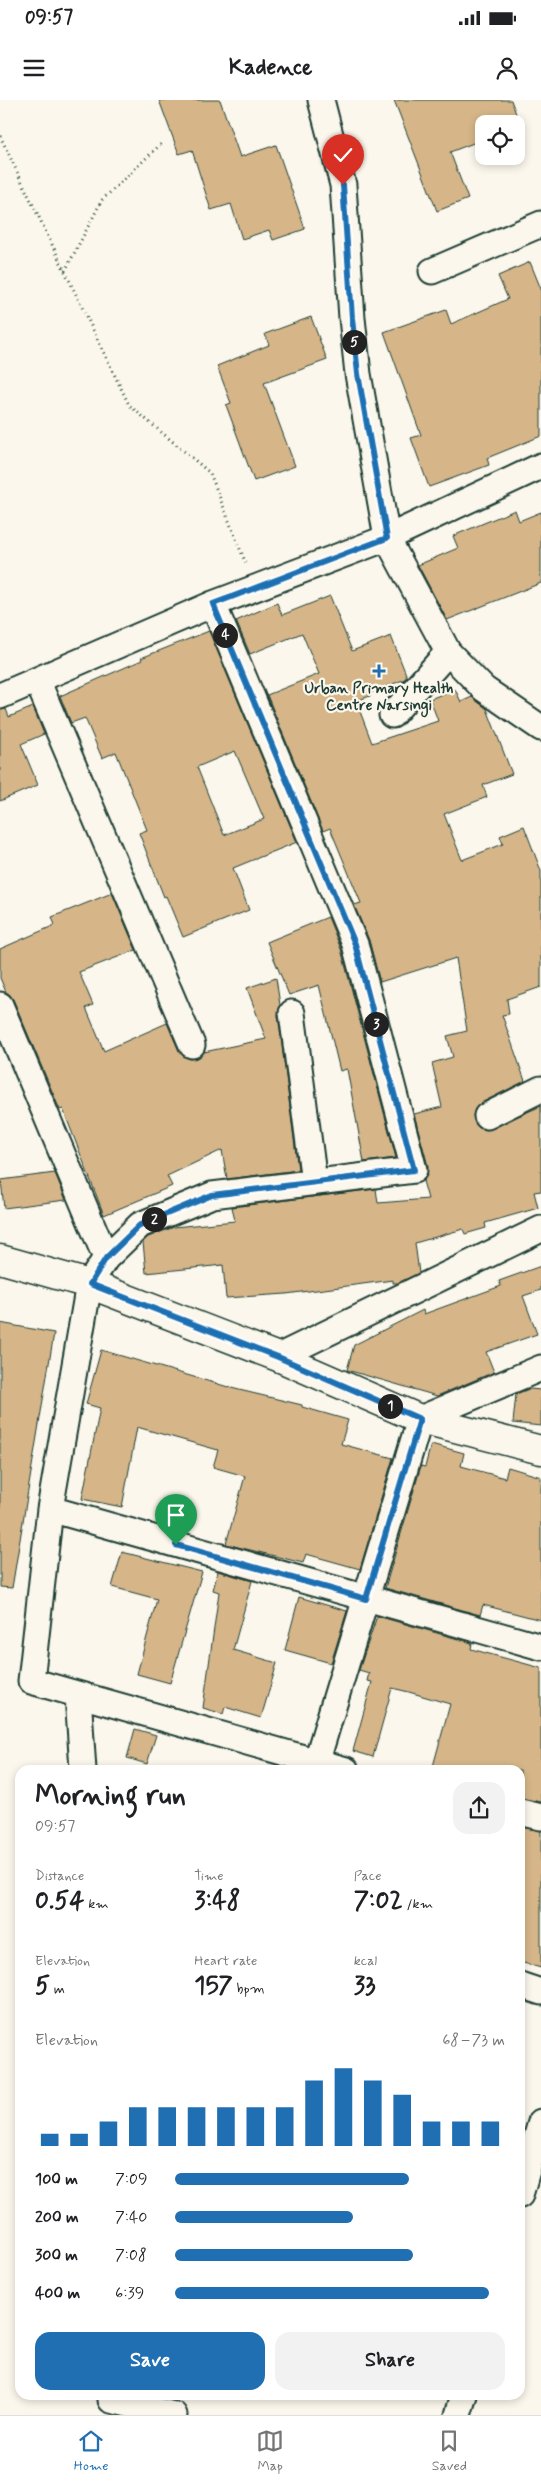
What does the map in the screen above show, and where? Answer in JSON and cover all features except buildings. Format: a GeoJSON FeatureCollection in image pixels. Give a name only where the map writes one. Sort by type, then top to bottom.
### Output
{"type":"FeatureCollection","features":[{"type":"Feature","properties":{"kind":"street"},"geometry":{"type":"LineString","coordinates":[[321,100],[343,185],[352,318],[358,374],[387,538],[448,652],[484,689],[541,728]]}},
{"type":"Feature","properties":{"kind":"street"},"geometry":{"type":"LineString","coordinates":[[432,271],[541,224]]}},
{"type":"Feature","properties":{"kind":"street"},"geometry":{"type":"LineString","coordinates":[[0,696],[213,604],[256,590],[387,538],[541,466]]}},
{"type":"Feature","properties":{"kind":"street"},"geometry":{"type":"LineString","coordinates":[[213,604],[355,944],[414,1170],[212,1195],[140,1225],[106,1258],[90,1284],[50,1509],[31,1681],[311,1765]]}},
{"type":"Feature","properties":{"kind":"street"},"geometry":{"type":"LineString","coordinates":[[392,715],[448,652]]}},
{"type":"Feature","properties":{"kind":"street"},"geometry":{"type":"LineString","coordinates":[[37,680],[192,1045]]}},
{"type":"Feature","properties":{"kind":"street"},"geometry":{"type":"LineString","coordinates":[[0,1005],[106,1258]]}},
{"type":"Feature","properties":{"kind":"street"},"geometry":{"type":"LineString","coordinates":[[292,1013],[314,1182]]}},
{"type":"Feature","properties":{"kind":"street"},"geometry":{"type":"LineString","coordinates":[[487,1116],[541,1089]]}},
{"type":"Feature","properties":{"kind":"street"},"geometry":{"type":"LineString","coordinates":[[278,1357],[541,1230]]}},
{"type":"Feature","properties":{"kind":"street"},"geometry":{"type":"LineString","coordinates":[[0,1259],[90,1284],[278,1357],[420,1419],[541,1450]]}},
{"type":"Feature","properties":{"kind":"street"},"geometry":{"type":"LineString","coordinates":[[420,1419],[541,1368]]}},
{"type":"Feature","properties":{"kind":"street"},"geometry":{"type":"LineString","coordinates":[[314,1765],[420,1419]]}},
{"type":"Feature","properties":{"kind":"street"},"geometry":{"type":"LineString","coordinates":[[50,1509],[541,1647]]}},
{"type":"Feature","properties":{"kind":"street"},"geometry":{"type":"LineString","coordinates":[[78,1695],[83,1765]]}},
{"type":"Feature","properties":{"kind":"street"},"geometry":{"type":"LineString","coordinates":[[525,1813],[541,1817]]}},
{"type":"Feature","properties":{"kind":"street"},"geometry":{"type":"LineString","coordinates":[[525,1987],[541,1992]]}},
{"type":"Feature","properties":{"kind":"street"},"geometry":{"type":"LineString","coordinates":[[525,2179],[541,2122]]}},
{"type":"Feature","properties":{"kind":"street"},"geometry":{"type":"LineString","coordinates":[[458,2415],[462,2400]]}},
{"type":"Feature","properties":{"kind":"street"},"geometry":{"type":"LineString","coordinates":[[110,2403],[174,2415]]}},
{"type":"Feature","properties":{"kind":"path"},"geometry":{"type":"LineString","coordinates":[[0,136],[129,405],[210,473],[256,590]]}},
{"type":"Feature","properties":{"kind":"path"},"geometry":{"type":"LineString","coordinates":[[65,272],[102,200],[161,144]]}},
{"type":"Feature","properties":{"kind":"place","name":"Urban Primary Health Centre Narsingi"},"geometry":{"type":"Point","coordinates":[379,671]}},
{"type":"Feature","properties":{"kind":"route"},"geometry":{"type":"LineString","coordinates":[[176,1545],[366,1599],[420,1419],[278,1357],[90,1284],[106,1258],[140,1225],[212,1195],[414,1170],[355,944],[213,604],[256,590],[387,538],[358,374],[352,318],[343,185]]}}]}
